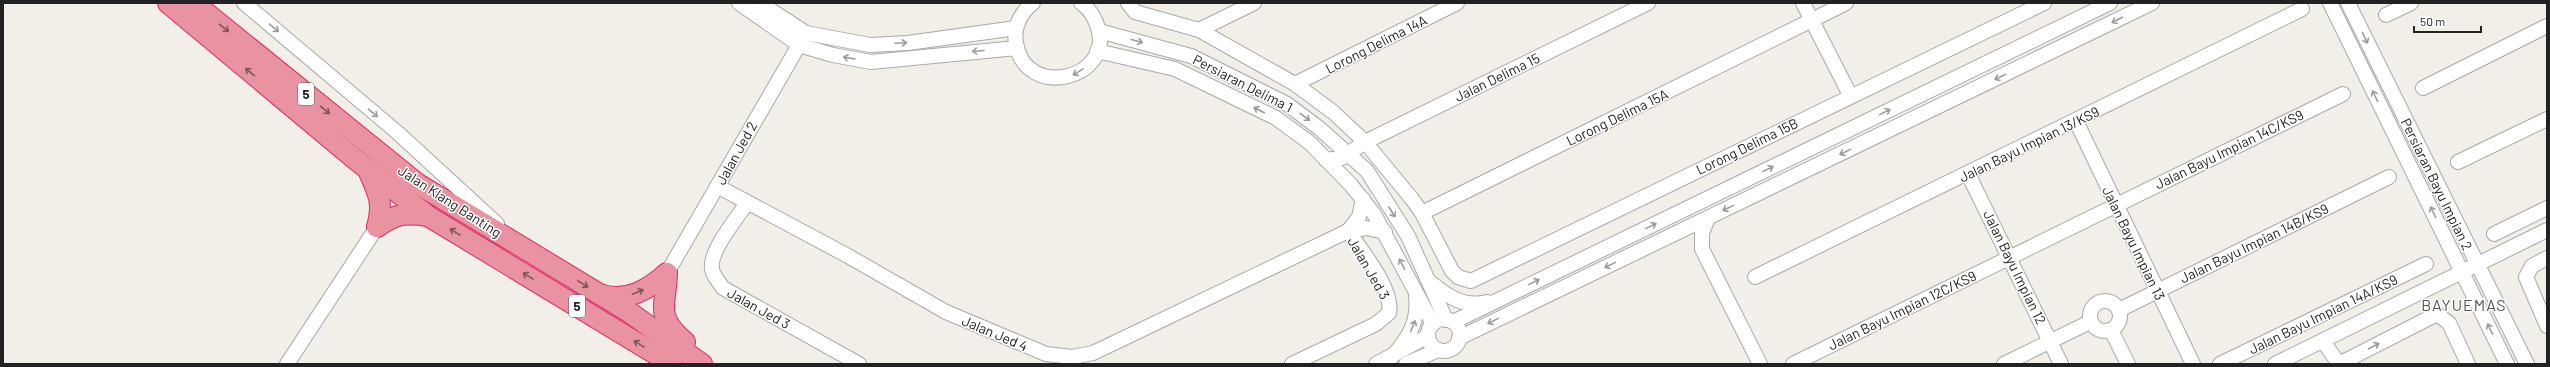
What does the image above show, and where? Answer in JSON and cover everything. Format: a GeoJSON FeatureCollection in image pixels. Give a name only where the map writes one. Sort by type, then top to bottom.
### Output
{"type":"FeatureCollection","features":[{"type":"Feature","properties":{"kind":"highway","name":"Jalan Klang Banting"},"geometry":{"type":"LineString","coordinates":[[168,3],[367,169],[428,216],[672,364]]}},
{"type":"Feature","properties":{"kind":"highway","name":"Jalan Klang Banting"},"geometry":{"type":"LineString","coordinates":[[194,3],[418,184],[603,295],[700,363]]}},
{"type":"Feature","properties":{"kind":"highway"},"geometry":{"type":"LineString","coordinates":[[280,97],[354,146],[400,183],[408,187],[418,184]]}},
{"type":"Feature","properties":{"kind":"highway"},"geometry":{"type":"LineString","coordinates":[[367,169],[379,196],[382,211],[377,227]]}},
{"type":"Feature","properties":{"kind":"highway"},"geometry":{"type":"LineString","coordinates":[[377,227],[392,217],[406,213],[428,216]]}},
{"type":"Feature","properties":{"kind":"highway"},"geometry":{"type":"LineString","coordinates":[[603,295],[617,298],[639,292],[667,273]]}},
{"type":"Feature","properties":{"kind":"highway"},"geometry":{"type":"LineString","coordinates":[[667,273],[663,307],[665,318],[700,363]]}},
{"type":"Feature","properties":{"kind":"street"},"geometry":{"type":"LineString","coordinates":[[244,3],[398,133],[435,169],[521,246]]}},
{"type":"Feature","properties":{"kind":"street"},"geometry":{"type":"LineString","coordinates":[[739,3],[833,55],[870,62],[1017,48]]}},
{"type":"Feature","properties":{"kind":"street"},"geometry":{"type":"LineString","coordinates":[[760,3],[802,39],[870,45],[908,43],[1016,28]]}},
{"type":"Feature","properties":{"kind":"street"},"geometry":{"type":"LineString","coordinates":[[1033,3],[1021,16],[1016,28],[1017,48],[1025,63],[1038,74],[1048,78],[1061,78],[1083,70],[1097,51],[1099,31],[1095,18],[1081,3]]}},
{"type":"Feature","properties":{"kind":"street"},"geometry":{"type":"LineString","coordinates":[[1128,3],[1135,12],[1198,30],[1294,84],[1333,112],[1365,142],[1422,213]]}},
{"type":"Feature","properties":{"kind":"street"},"geometry":{"type":"LineString","coordinates":[[1198,30],[1254,3]]}},
{"type":"Feature","properties":{"kind":"street","name":"Lorong Delima 14A"},"geometry":{"type":"LineString","coordinates":[[1294,84],[1457,3]]}},
{"type":"Feature","properties":{"kind":"street","name":"Jalan Delima 15"},"geometry":{"type":"LineString","coordinates":[[1326,160],[1338,160],[1365,142],[1648,3]]}},
{"type":"Feature","properties":{"kind":"street"},"geometry":{"type":"LineString","coordinates":[[1803,3],[1816,18],[1854,93]]}},
{"type":"Feature","properties":{"kind":"street"},"geometry":{"type":"LineString","coordinates":[[1814,3],[1816,18]]}},
{"type":"Feature","properties":{"kind":"street","name":"Lorong Delima 15A"},"geometry":{"type":"LineString","coordinates":[[1422,213],[1846,3]]}},
{"type":"Feature","properties":{"kind":"street","name":"Lorong Delima 15B"},"geometry":{"type":"LineString","coordinates":[[1422,213],[1452,271],[1464,280],[1477,280],[1854,93],[2044,3]]}},
{"type":"Feature","properties":{"kind":"street"},"geometry":{"type":"LineString","coordinates":[[1376,364],[1392,356],[1440,325],[1499,299],[2110,3]]}},
{"type":"Feature","properties":{"kind":"street"},"geometry":{"type":"LineString","coordinates":[[1460,337],[2152,3]]}},
{"type":"Feature","properties":{"kind":"street","name":"Persiaran Bayu Impian 2"},"geometry":{"type":"LineString","coordinates":[[2330,3],[2505,362]]}},
{"type":"Feature","properties":{"kind":"street","name":"Persiaran Bayu Impian 2"},"geometry":{"type":"LineString","coordinates":[[2348,3],[2527,364]]}},
{"type":"Feature","properties":{"kind":"street"},"geometry":{"type":"LineString","coordinates":[[2386,15],[2411,3]]}},
{"type":"Feature","properties":{"kind":"street","name":"Jalan Bayu Impian 13/KS9"},"geometry":{"type":"LineString","coordinates":[[1755,277],[2302,9]]}},
{"type":"Feature","properties":{"kind":"street"},"geometry":{"type":"LineString","coordinates":[[2423,88],[2547,26]]}},
{"type":"Feature","properties":{"kind":"street","name":"Persiaran Delima 1"},"geometry":{"type":"LineString","coordinates":[[1099,31],[1191,56],[1287,104],[1349,154],[1366,171],[1408,236],[1427,279],[1440,325]]}},
{"type":"Feature","properties":{"kind":"street","name":"Jalan Jed 2"},"geometry":{"type":"LineString","coordinates":[[667,273],[802,39]]}},
{"type":"Feature","properties":{"kind":"street","name":"Persiaran Delima 1"},"geometry":{"type":"LineString","coordinates":[[1097,51],[1175,69],[1276,118],[1310,143],[1363,199],[1385,232],[1415,290],[1440,325]]}},
{"type":"Feature","properties":{"kind":"street","name":"Jalan Bayu Impian 14C/KS9"},"geometry":{"type":"LineString","coordinates":[[2010,256],[2343,94]]}},
{"type":"Feature","properties":{"kind":"street"},"geometry":{"type":"LineString","coordinates":[[2458,162],[2547,119]]}},
{"type":"Feature","properties":{"kind":"street","name":"Jalan Bayu Impian 13"},"geometry":{"type":"LineString","coordinates":[[2076,121],[2157,291],[2194,364]]}},
{"type":"Feature","properties":{"kind":"street"},"geometry":{"type":"LineString","coordinates":[[1343,178],[1344,166],[1349,154]]}},
{"type":"Feature","properties":{"kind":"street"},"geometry":{"type":"LineString","coordinates":[[418,184],[435,169]]}},
{"type":"Feature","properties":{"kind":"street","name":"Jalan Bayu Impian 12"},"geometry":{"type":"LineString","coordinates":[[1973,171],[1970,175],[1972,182],[2010,256],[2061,364]]}},
{"type":"Feature","properties":{"kind":"street","name":"Jalan Bayu Impian 14B/KS9"},"geometry":{"type":"LineString","coordinates":[[2119,310],[2389,177]]}},
{"type":"Feature","properties":{"kind":"street","name":"Jalan Jed 4"},"geometry":{"type":"LineString","coordinates":[[717,186],[848,256],[946,312],[1046,354],[1072,357],[1093,353],[1348,231],[1366,228],[1385,232]]}},
{"type":"Feature","properties":{"kind":"street","name":"Jalan Jed 4"},"geometry":{"type":"LineString","coordinates":[[1348,231],[1359,217],[1363,199]]}},
{"type":"Feature","properties":{"kind":"street","name":"Jalan Jed 3"},"geometry":{"type":"LineString","coordinates":[[747,203],[716,251],[712,269],[716,279],[723,288],[859,364]]}},
{"type":"Feature","properties":{"kind":"street"},"geometry":{"type":"LineString","coordinates":[[2494,234],[2547,208]]}},
{"type":"Feature","properties":{"kind":"street"},"geometry":{"type":"LineString","coordinates":[[1702,249],[1702,233],[1708,218]]}},
{"type":"Feature","properties":{"kind":"street"},"geometry":{"type":"LineString","coordinates":[[287,364],[377,227]]}},
{"type":"Feature","properties":{"kind":"street"},"geometry":{"type":"LineString","coordinates":[[2276,364],[2547,230]]}},
{"type":"Feature","properties":{"kind":"street","name":"Jalan Jed 3"},"geometry":{"type":"LineString","coordinates":[[1292,364],[1376,324],[1389,313],[1389,298],[1366,256],[1348,231]]}},
{"type":"Feature","properties":{"kind":"street"},"geometry":{"type":"LineString","coordinates":[[1668,236],[1688,238],[1702,249],[1760,364]]}},
{"type":"Feature","properties":{"kind":"street","name":"Jalan Bayu Impian 12C/KS9"},"geometry":{"type":"LineString","coordinates":[[1793,364],[2010,256]]}},
{"type":"Feature","properties":{"kind":"street"},"geometry":{"type":"LineString","coordinates":[[2547,258],[2532,266],[2528,270],[2526,277],[2547,326]]}},
{"type":"Feature","properties":{"kind":"street","name":"Jalan Bayu Impian 14A/KS9"},"geometry":{"type":"LineString","coordinates":[[2220,364],[2426,264]]}},
{"type":"Feature","properties":{"kind":"street"},"geometry":{"type":"LineString","coordinates":[[1427,279],[1453,299],[1466,303],[1477,304],[1499,299]]}},
{"type":"Feature","properties":{"kind":"street"},"geometry":{"type":"LineString","coordinates":[[1392,356],[1407,339],[1416,322],[1417,309],[1415,290]]}},
{"type":"Feature","properties":{"kind":"street"},"geometry":{"type":"LineString","coordinates":[[1406,364],[1438,350],[1452,349],[1460,337],[1499,299]]}},
{"type":"Feature","properties":{"kind":"street"},"geometry":{"type":"LineString","coordinates":[[2099,302],[2111,302],[2119,310],[2120,320],[2111,330],[2099,330],[2090,322],[2091,310],[2099,302]]}},
{"type":"Feature","properties":{"kind":"street"},"geometry":{"type":"LineString","coordinates":[[2322,341],[2339,364],[2437,314],[2449,323],[2468,364]]}},
{"type":"Feature","properties":{"kind":"street"},"geometry":{"type":"LineString","coordinates":[[2004,364],[2090,322]]}},
{"type":"Feature","properties":{"kind":"street"},"geometry":{"type":"LineString","coordinates":[[1440,325],[1458,327],[1460,337]]}},
{"type":"Feature","properties":{"kind":"street"},"geometry":{"type":"LineString","coordinates":[[1438,350],[1430,343],[1440,325]]}},
{"type":"Feature","properties":{"kind":"street"},"geometry":{"type":"LineString","coordinates":[[2111,330],[2128,364]]}},
{"type":"Feature","properties":{"kind":"district","name":"BAYUEMAS"},"geometry":{"type":"Point","coordinates":[2464,304]}}]}
